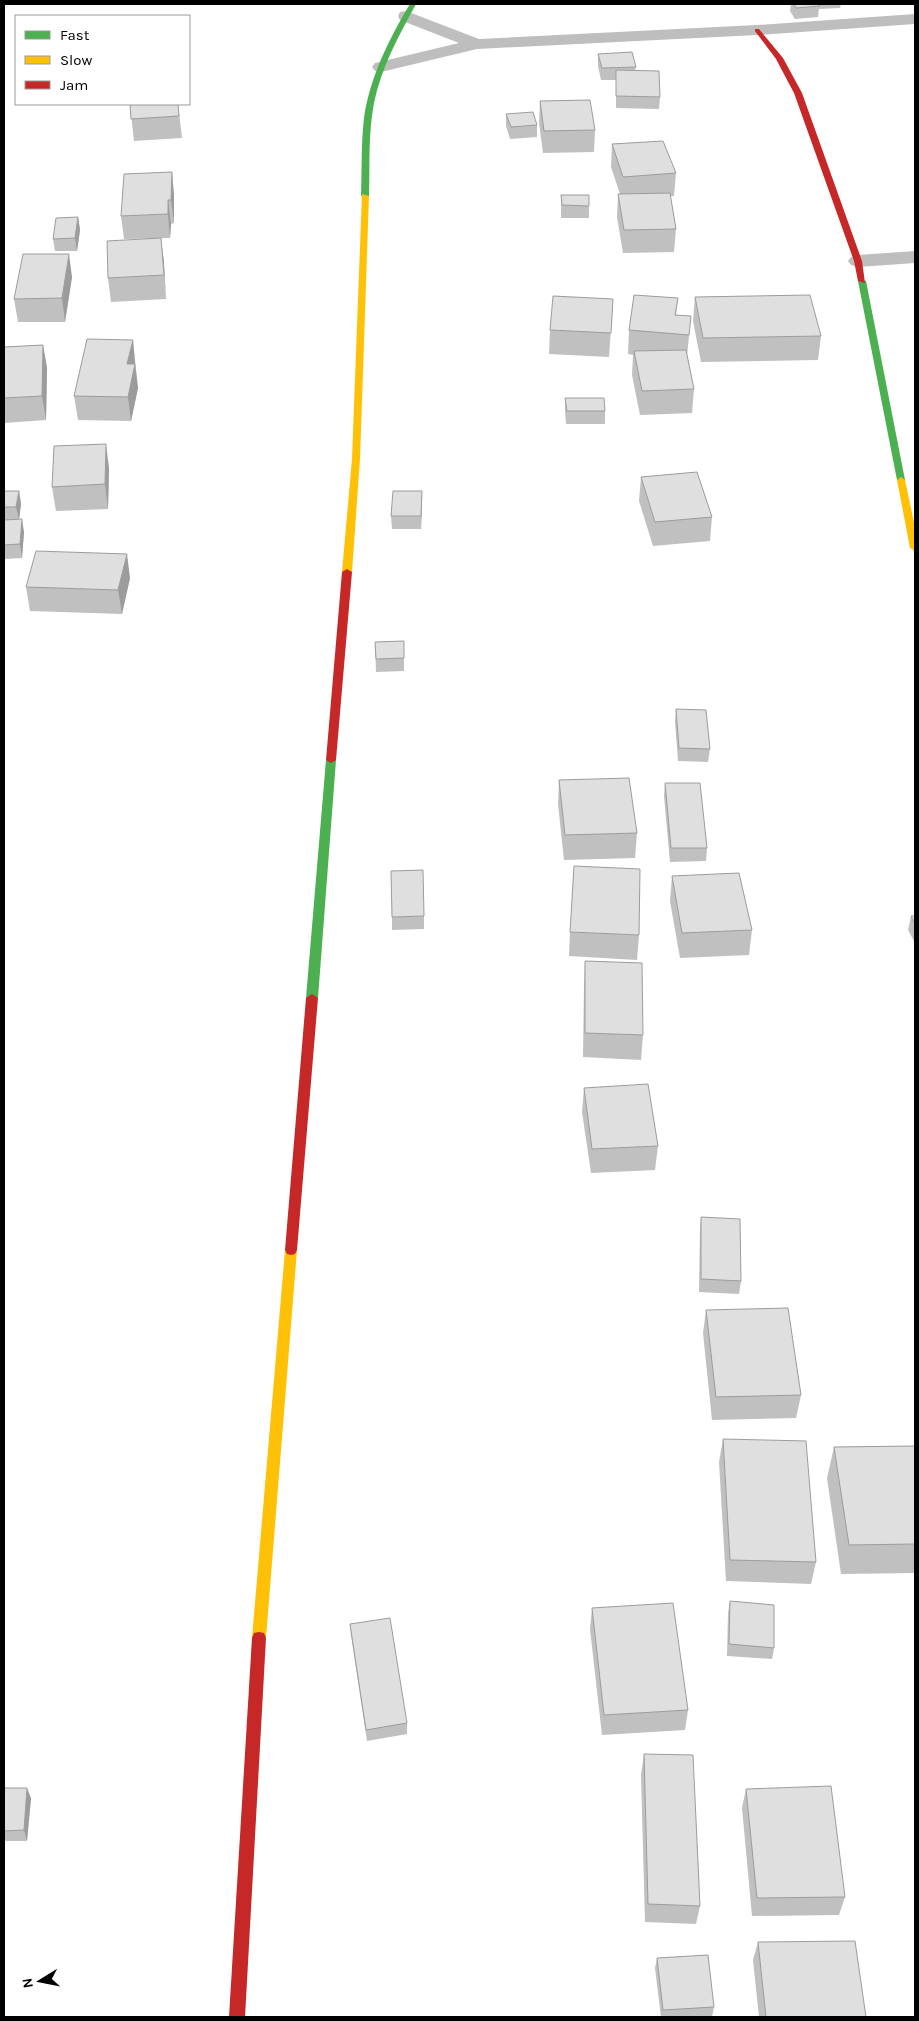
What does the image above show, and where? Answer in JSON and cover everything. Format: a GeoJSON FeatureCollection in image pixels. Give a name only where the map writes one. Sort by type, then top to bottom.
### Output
{"type":"FeatureCollection","features":[{"type":"Feature","properties":{"kind":"street"},"geometry":{"type":"LineString","coordinates":[[237,2017],[256,1678],[356,459],[368,119],[374,84],[409,10],[478,44]]}},
{"type":"Feature","properties":{"kind":"street"},"geometry":{"type":"LineString","coordinates":[[381,67],[478,44],[915,20]]}},
{"type":"Feature","properties":{"kind":"street"},"geometry":{"type":"LineString","coordinates":[[757,30],[779,58],[798,93],[858,262],[915,548]]}},
{"type":"Feature","properties":{"kind":"street"},"geometry":{"type":"LineString","coordinates":[[858,262],[915,257]]}},
{"type":"Feature","properties":{"kind":"building"},"geometry":{"type":"Polygon","coordinates":[[[794,4],[818,4],[820,6],[796,8],[794,4]]]}},
{"type":"Feature","properties":{"kind":"building"},"geometry":{"type":"Polygon","coordinates":[[[632,52],[636,67],[602,68],[598,54],[632,52]]]}},
{"type":"Feature","properties":{"kind":"building"},"geometry":{"type":"Polygon","coordinates":[[[616,70],[659,71],[660,97],[616,96],[616,70]]]}},
{"type":"Feature","properties":{"kind":"building"},"geometry":{"type":"Polygon","coordinates":[[[590,100],[595,130],[544,131],[540,101],[590,100]]]}},
{"type":"Feature","properties":{"kind":"building"},"geometry":{"type":"Polygon","coordinates":[[[130,105],[178,105],[179,116],[131,119],[130,105]]]}},
{"type":"Feature","properties":{"kind":"building"},"geometry":{"type":"Polygon","coordinates":[[[533,112],[537,125],[511,127],[506,114],[533,112]]]}},
{"type":"Feature","properties":{"kind":"building"},"geometry":{"type":"Polygon","coordinates":[[[663,141],[676,173],[623,177],[612,144],[663,141]]]}},
{"type":"Feature","properties":{"kind":"building"},"geometry":{"type":"Polygon","coordinates":[[[172,172],[171,200],[168,200],[168,214],[121,216],[124,174],[172,172]]]}},
{"type":"Feature","properties":{"kind":"building"},"geometry":{"type":"Polygon","coordinates":[[[670,193],[676,229],[624,230],[618,194],[670,193]]]}},
{"type":"Feature","properties":{"kind":"building"},"geometry":{"type":"Polygon","coordinates":[[[561,195],[589,195],[589,206],[562,205],[561,195]]]}},
{"type":"Feature","properties":{"kind":"building"},"geometry":{"type":"Polygon","coordinates":[[[78,217],[75,238],[53,239],[56,218],[78,217]]]}},
{"type":"Feature","properties":{"kind":"building"},"geometry":{"type":"Polygon","coordinates":[[[161,238],[164,275],[108,278],[107,241],[161,238]]]}},
{"type":"Feature","properties":{"kind":"building"},"geometry":{"type":"Polygon","coordinates":[[[23,254],[69,254],[62,298],[14,299],[23,254]]]}},
{"type":"Feature","properties":{"kind":"building"},"geometry":{"type":"Polygon","coordinates":[[[634,295],[678,298],[675,315],[691,316],[689,335],[629,330],[634,295]]]}},
{"type":"Feature","properties":{"kind":"building"},"geometry":{"type":"Polygon","coordinates":[[[810,295],[821,336],[703,338],[695,297],[810,295]]]}},
{"type":"Feature","properties":{"kind":"building"},"geometry":{"type":"Polygon","coordinates":[[[553,296],[613,299],[611,333],[550,330],[553,296]]]}},
{"type":"Feature","properties":{"kind":"building"},"geometry":{"type":"Polygon","coordinates":[[[87,339],[133,340],[127,364],[135,364],[128,397],[74,396],[87,339]]]}},
{"type":"Feature","properties":{"kind":"building"},"geometry":{"type":"Polygon","coordinates":[[[43,345],[42,396],[4,398],[4,347],[43,345]]]}},
{"type":"Feature","properties":{"kind":"building"},"geometry":{"type":"Polygon","coordinates":[[[686,350],[694,389],[642,391],[634,351],[686,350]]]}},
{"type":"Feature","properties":{"kind":"building"},"geometry":{"type":"Polygon","coordinates":[[[565,398],[604,398],[605,411],[567,411],[565,398]]]}},
{"type":"Feature","properties":{"kind":"building"},"geometry":{"type":"Polygon","coordinates":[[[106,444],[105,484],[52,487],[54,446],[106,444]]]}},
{"type":"Feature","properties":{"kind":"building"},"geometry":{"type":"Polygon","coordinates":[[[697,472],[712,517],[655,522],[641,477],[697,472]]]}},
{"type":"Feature","properties":{"kind":"building"},"geometry":{"type":"Polygon","coordinates":[[[4,491],[19,491],[16,507],[4,507],[4,491]]]}},
{"type":"Feature","properties":{"kind":"building"},"geometry":{"type":"Polygon","coordinates":[[[393,491],[422,491],[421,516],[391,516],[393,491]]]}},
{"type":"Feature","properties":{"kind":"building"},"geometry":{"type":"Polygon","coordinates":[[[22,519],[20,544],[4,545],[4,520],[22,519]]]}},
{"type":"Feature","properties":{"kind":"building"},"geometry":{"type":"Polygon","coordinates":[[[36,551],[127,554],[118,590],[26,587],[36,551]]]}},
{"type":"Feature","properties":{"kind":"building"},"geometry":{"type":"Polygon","coordinates":[[[404,641],[404,658],[376,659],[375,642],[404,641]]]}},
{"type":"Feature","properties":{"kind":"building"},"geometry":{"type":"Polygon","coordinates":[[[676,709],[706,710],[710,749],[679,748],[676,709]]]}},
{"type":"Feature","properties":{"kind":"building"},"geometry":{"type":"Polygon","coordinates":[[[629,778],[637,833],[565,835],[559,780],[629,778]]]}},
{"type":"Feature","properties":{"kind":"building"},"geometry":{"type":"Polygon","coordinates":[[[665,783],[700,783],[707,848],[671,848],[665,783]]]}},
{"type":"Feature","properties":{"kind":"building"},"geometry":{"type":"Polygon","coordinates":[[[574,866],[640,869],[639,935],[570,932],[574,866]]]}},
{"type":"Feature","properties":{"kind":"building"},"geometry":{"type":"Polygon","coordinates":[[[423,870],[424,916],[392,917],[391,871],[423,870]]]}},
{"type":"Feature","properties":{"kind":"building"},"geometry":{"type":"Polygon","coordinates":[[[739,873],[752,930],[682,933],[672,876],[739,873]]]}},
{"type":"Feature","properties":{"kind":"building"},"geometry":{"type":"Polygon","coordinates":[[[911,916],[915,916],[915,924],[911,916]]]}},
{"type":"Feature","properties":{"kind":"building"},"geometry":{"type":"Polygon","coordinates":[[[585,961],[642,963],[643,1035],[585,1033],[585,961]]]}},
{"type":"Feature","properties":{"kind":"building"},"geometry":{"type":"Polygon","coordinates":[[[648,1084],[658,1146],[592,1149],[584,1088],[648,1084]]]}},
{"type":"Feature","properties":{"kind":"building"},"geometry":{"type":"Polygon","coordinates":[[[701,1217],[740,1219],[741,1281],[701,1279],[701,1217]]]}},
{"type":"Feature","properties":{"kind":"building"},"geometry":{"type":"Polygon","coordinates":[[[788,1308],[801,1395],[716,1397],[706,1310],[788,1308]]]}},
{"type":"Feature","properties":{"kind":"building"},"geometry":{"type":"Polygon","coordinates":[[[723,1439],[806,1441],[816,1562],[730,1560],[723,1439]]]}},
{"type":"Feature","properties":{"kind":"building"},"geometry":{"type":"Polygon","coordinates":[[[915,1446],[915,1544],[849,1545],[834,1447],[915,1446]]]}},
{"type":"Feature","properties":{"kind":"building"},"geometry":{"type":"Polygon","coordinates":[[[730,1601],[774,1605],[774,1648],[729,1644],[730,1601]]]}},
{"type":"Feature","properties":{"kind":"building"},"geometry":{"type":"Polygon","coordinates":[[[673,1603],[688,1710],[604,1715],[592,1608],[673,1603]]]}},
{"type":"Feature","properties":{"kind":"building"},"geometry":{"type":"Polygon","coordinates":[[[390,1618],[407,1723],[366,1730],[350,1624],[390,1618]]]}},
{"type":"Feature","properties":{"kind":"building"},"geometry":{"type":"Polygon","coordinates":[[[644,1754],[693,1755],[700,1906],[648,1904],[644,1754]]]}},
{"type":"Feature","properties":{"kind":"building"},"geometry":{"type":"Polygon","coordinates":[[[831,1786],[845,1897],[757,1898],[746,1789],[831,1786]]]}},
{"type":"Feature","properties":{"kind":"building"},"geometry":{"type":"Polygon","coordinates":[[[4,1788],[27,1788],[24,1830],[4,1831],[4,1788]]]}},
{"type":"Feature","properties":{"kind":"building"},"geometry":{"type":"Polygon","coordinates":[[[855,1941],[866,2017],[766,2017],[758,1942],[855,1941]]]}},
{"type":"Feature","properties":{"kind":"building"},"geometry":{"type":"Polygon","coordinates":[[[708,1955],[714,2007],[663,2010],[657,1958],[708,1955]]]}},
{"type":"Feature","properties":{"kind":"traffic: fast"},"geometry":{"type":"LineString","coordinates":[[365,196],[366,138],[374,88],[385,59],[413,4]]}},
{"type":"Feature","properties":{"kind":"traffic: fast"},"geometry":{"type":"LineString","coordinates":[[862,281],[901,480]]}},
{"type":"Feature","properties":{"kind":"traffic: fast"},"geometry":{"type":"LineString","coordinates":[[312,998],[331,760]]}},
{"type":"Feature","properties":{"kind":"traffic: slow"},"geometry":{"type":"LineString","coordinates":[[347,572],[356,459],[365,196]]}},
{"type":"Feature","properties":{"kind":"traffic: slow"},"geometry":{"type":"LineString","coordinates":[[901,480],[915,548]]}},
{"type":"Feature","properties":{"kind":"traffic: slow"},"geometry":{"type":"LineString","coordinates":[[259,1638],[291,1250]]}},
{"type":"Feature","properties":{"kind":"traffic: jam"},"geometry":{"type":"LineString","coordinates":[[757,30],[779,58],[798,93],[858,261],[862,281]]}},
{"type":"Feature","properties":{"kind":"traffic: jam"},"geometry":{"type":"LineString","coordinates":[[331,760],[347,572]]}},
{"type":"Feature","properties":{"kind":"traffic: jam"},"geometry":{"type":"LineString","coordinates":[[291,1250],[312,998]]}},
{"type":"Feature","properties":{"kind":"traffic: jam"},"geometry":{"type":"LineString","coordinates":[[237,2017],[259,1638]]}}]}
